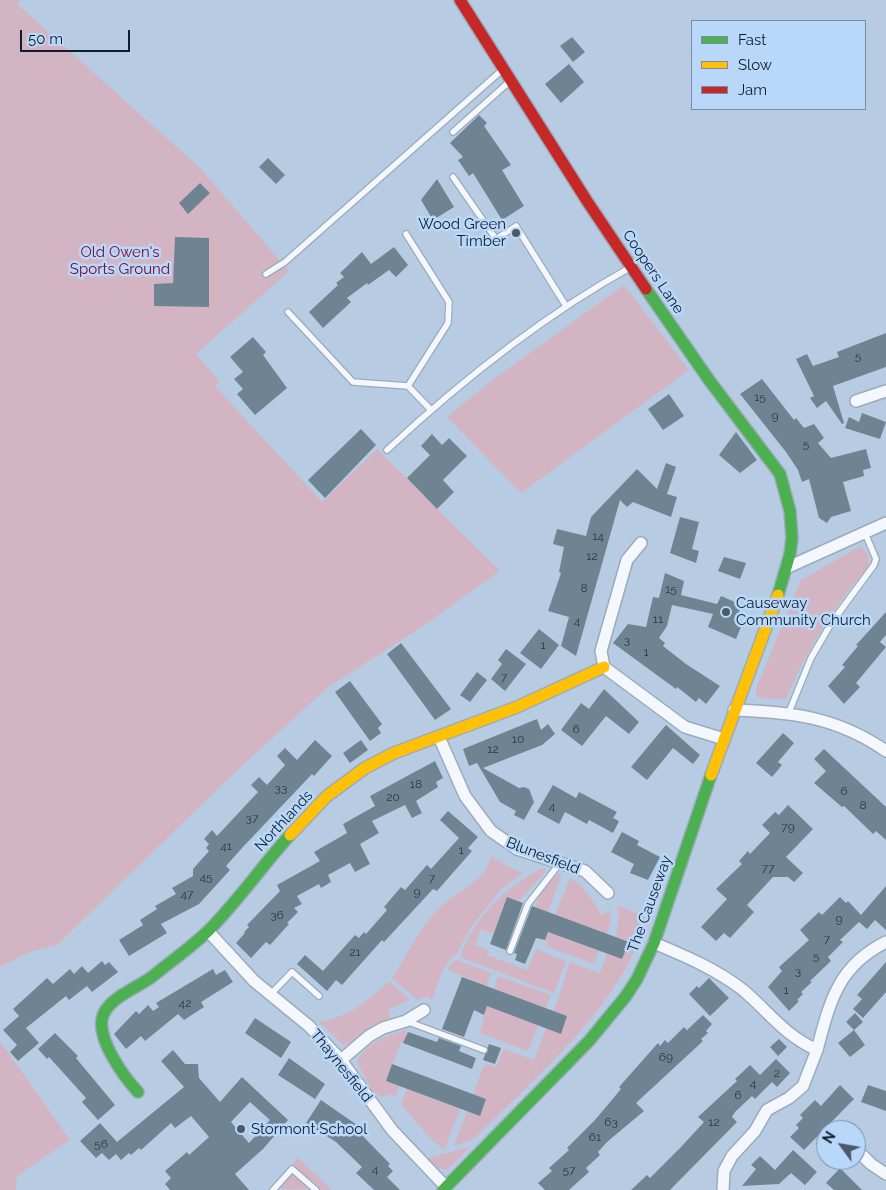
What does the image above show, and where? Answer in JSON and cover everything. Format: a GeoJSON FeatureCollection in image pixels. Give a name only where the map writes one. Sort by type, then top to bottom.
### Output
{"type":"FeatureCollection","features":[{"type":"Feature","properties":{"kind":"main road","name":"Coopers Lane"},"geometry":{"type":"LineString","coordinates":[[460,0],[510,81],[631,267],[709,380],[780,474],[790,511],[792,538],[786,568]]}},
{"type":"Feature","properties":{"kind":"main road","name":"The Causeway"},"geometry":{"type":"LineString","coordinates":[[444,1188],[608,1019],[637,979],[654,943],[734,710],[786,568]]}},
{"type":"Feature","properties":{"kind":"main road","name":"Northlands"},"geometry":{"type":"LineString","coordinates":[[138,1092],[123,1072],[102,1035],[102,1019],[105,1011],[115,1000],[140,986],[208,931],[289,837],[339,785],[365,768],[394,753],[517,707],[604,667]]}},
{"type":"Feature","properties":{"kind":"street"},"geometry":{"type":"LineString","coordinates":[[856,401],[886,392]]}},
{"type":"Feature","properties":{"kind":"street"},"geometry":{"type":"LineString","coordinates":[[786,568],[886,523]]}},
{"type":"Feature","properties":{"kind":"street"},"geometry":{"type":"LineString","coordinates":[[641,543],[627,560],[624,568],[601,651],[604,667],[685,727],[724,739]]}},
{"type":"Feature","properties":{"kind":"street"},"geometry":{"type":"LineString","coordinates":[[734,710],[789,712],[836,724],[886,751]]}},
{"type":"Feature","properties":{"kind":"street","name":"Blunesfield"},"geometry":{"type":"LineString","coordinates":[[439,737],[465,796],[491,831],[517,849],[585,871],[608,893]]}},
{"type":"Feature","properties":{"kind":"street","name":"Thaynesfield"},"geometry":{"type":"LineString","coordinates":[[208,931],[270,995],[309,1026],[340,1060],[392,1130],[444,1188]]}},
{"type":"Feature","properties":{"kind":"street"},"geometry":{"type":"LineString","coordinates":[[723,1190],[724,1171],[732,1156],[755,1131],[767,1110],[789,1098],[803,1086],[818,1050],[830,1003],[838,985],[860,957],[886,942]]}},
{"type":"Feature","properties":{"kind":"street"},"geometry":{"type":"LineString","coordinates":[[654,943],[705,965],[743,990],[788,1034],[818,1050]]}},
{"type":"Feature","properties":{"kind":"street"},"geometry":{"type":"LineString","coordinates":[[340,1060],[369,1036],[383,1028],[406,1021],[424,1010]]}},
{"type":"Feature","properties":{"kind":"street"},"geometry":{"type":"LineString","coordinates":[[866,1159],[886,1174]]}},
{"type":"Feature","properties":{"kind":"lane"},"geometry":{"type":"LineString","coordinates":[[266,274],[285,262],[503,69]]}},
{"type":"Feature","properties":{"kind":"lane"},"geometry":{"type":"LineString","coordinates":[[453,132],[510,81]]}},
{"type":"Feature","properties":{"kind":"lane"},"geometry":{"type":"LineString","coordinates":[[453,176],[496,239],[516,226],[566,306]]}},
{"type":"Feature","properties":{"kind":"lane"},"geometry":{"type":"LineString","coordinates":[[406,234],[449,302],[448,323],[408,386]]}},
{"type":"Feature","properties":{"kind":"lane"},"geometry":{"type":"LineString","coordinates":[[387,450],[431,410],[566,306],[631,267]]}},
{"type":"Feature","properties":{"kind":"lane"},"geometry":{"type":"LineString","coordinates":[[288,312],[353,382],[408,386],[431,410]]}},
{"type":"Feature","properties":{"kind":"lane"},"geometry":{"type":"LineString","coordinates":[[789,712],[798,685],[813,654],[832,622],[874,565],[876,559],[865,533]]}},
{"type":"Feature","properties":{"kind":"lane"},"geometry":{"type":"LineString","coordinates":[[510,951],[528,904],[542,883],[560,863]]}},
{"type":"Feature","properties":{"kind":"lane"},"geometry":{"type":"LineString","coordinates":[[270,995],[292,972],[320,996]]}},
{"type":"Feature","properties":{"kind":"lane"},"geometry":{"type":"LineString","coordinates":[[406,1021],[484,1050]]}},
{"type":"Feature","properties":{"kind":"lane"},"geometry":{"type":"LineString","coordinates":[[273,1190],[292,1169],[316,1190]]}},
{"type":"Feature","properties":{"kind":"green space","name":"Old Owen's Sports Ground"},"geometry":{"type":"Polygon","coordinates":[[[0,0],[20,0],[17,4],[199,167],[289,271],[196,354],[219,381],[215,386],[322,502],[377,449],[500,571],[423,626],[327,688],[230,777],[57,945],[30,952],[0,967],[0,0]]]}},
{"type":"Feature","properties":{"kind":"green space"},"geometry":{"type":"Polygon","coordinates":[[[624,285],[689,370],[521,493],[447,417],[491,381],[624,285]]]}},
{"type":"Feature","properties":{"kind":"green space"},"geometry":{"type":"Polygon","coordinates":[[[861,546],[868,554],[869,566],[832,613],[822,629],[786,699],[759,698],[756,695],[756,689],[801,580],[861,546]]]}},
{"type":"Feature","properties":{"kind":"green space"},"geometry":{"type":"Polygon","coordinates":[[[491,856],[514,870],[523,873],[501,889],[471,927],[456,955],[451,957],[441,974],[432,1001],[428,996],[417,1000],[392,978],[416,938],[437,910],[473,883],[485,871],[491,856]]]}},
{"type":"Feature","properties":{"kind":"green space"},"geometry":{"type":"Polygon","coordinates":[[[546,868],[545,872],[519,901],[507,897],[493,934],[481,929],[475,945],[488,950],[487,955],[527,970],[536,949],[566,961],[554,993],[460,957],[474,928],[493,904],[516,884],[546,868]]]}},
{"type":"Feature","properties":{"kind":"green space"},"geometry":{"type":"Polygon","coordinates":[[[560,873],[562,874],[548,912],[535,907],[541,889],[560,873]]]}},
{"type":"Feature","properties":{"kind":"green space"},"geometry":{"type":"Polygon","coordinates":[[[570,878],[588,894],[601,915],[610,910],[611,920],[607,934],[555,915],[570,878]]]}},
{"type":"Feature","properties":{"kind":"green space"},"geometry":{"type":"Polygon","coordinates":[[[617,905],[648,918],[635,951],[617,982],[597,1011],[550,1064],[474,1139],[454,1146],[467,1111],[480,1116],[486,1099],[473,1094],[483,1067],[487,1064],[496,1067],[504,1049],[534,1060],[546,1028],[561,1033],[567,1016],[554,1011],[570,962],[600,973],[607,954],[622,959],[629,942],[616,937],[619,917],[617,905]]]}},
{"type":"Feature","properties":{"kind":"green space"},"geometry":{"type":"Polygon","coordinates":[[[548,932],[599,951],[594,964],[546,946],[548,942],[545,940],[548,932]]]}},
{"type":"Feature","properties":{"kind":"green space"},"geometry":{"type":"Polygon","coordinates":[[[457,960],[491,973],[486,986],[448,970],[452,962],[457,960]]]}},
{"type":"Feature","properties":{"kind":"green space"},"geometry":{"type":"Polygon","coordinates":[[[498,976],[551,995],[546,1008],[494,989],[498,976]]]}},
{"type":"Feature","properties":{"kind":"green space"},"geometry":{"type":"Polygon","coordinates":[[[389,981],[410,1000],[389,1009],[390,1018],[373,1025],[349,1044],[343,1045],[319,1022],[330,1020],[349,1012],[374,995],[389,981]]]}},
{"type":"Feature","properties":{"kind":"green space"},"geometry":{"type":"Polygon","coordinates":[[[487,1006],[538,1025],[528,1051],[480,1033],[487,1006]]]}},
{"type":"Feature","properties":{"kind":"green space"},"geometry":{"type":"Polygon","coordinates":[[[405,1030],[408,1032],[403,1043],[401,1042],[386,1081],[399,1086],[395,1097],[392,1094],[382,1097],[372,1091],[357,1062],[365,1050],[377,1041],[405,1030]]]}},
{"type":"Feature","properties":{"kind":"green space"},"geometry":{"type":"Polygon","coordinates":[[[0,1041],[70,1140],[17,1176],[16,1190],[0,1190],[0,1041]]]}},
{"type":"Feature","properties":{"kind":"green space"},"geometry":{"type":"Polygon","coordinates":[[[407,1089],[460,1109],[444,1150],[430,1138],[401,1104],[407,1089]]]}},
{"type":"Feature","properties":{"kind":"green space"},"geometry":{"type":"Polygon","coordinates":[[[470,1147],[447,1170],[436,1168],[427,1158],[470,1147]]]}},
{"type":"Feature","properties":{"kind":"green space"},"geometry":{"type":"Polygon","coordinates":[[[297,1157],[332,1190],[281,1189],[297,1157]]]}},
{"type":"Feature","properties":{"kind":"building"},"geometry":{"type":"Polygon","coordinates":[[[572,37],[585,52],[573,62],[560,46],[572,37]]]}},
{"type":"Feature","properties":{"kind":"building"},"geometry":{"type":"Polygon","coordinates":[[[569,64],[584,82],[561,103],[545,84],[569,64]]]}},
{"type":"Feature","properties":{"kind":"building"},"geometry":{"type":"Polygon","coordinates":[[[479,115],[487,123],[484,126],[511,165],[502,170],[524,206],[502,220],[473,173],[469,176],[458,160],[463,157],[450,143],[479,115]]]}},
{"type":"Feature","properties":{"kind":"building"},"geometry":{"type":"Polygon","coordinates":[[[268,158],[285,175],[276,184],[259,167],[268,158]]]}},
{"type":"Feature","properties":{"kind":"building"},"geometry":{"type":"Polygon","coordinates":[[[437,179],[454,207],[433,220],[421,200],[437,179]]]}},
{"type":"Feature","properties":{"kind":"building"},"geometry":{"type":"Polygon","coordinates":[[[200,183],[210,193],[188,214],[179,203],[200,183]]]}},
{"type":"Feature","properties":{"kind":"building"},"geometry":{"type":"Polygon","coordinates":[[[175,237],[209,238],[209,307],[154,306],[154,284],[173,283],[175,237]]]}},
{"type":"Feature","properties":{"kind":"building"},"geometry":{"type":"Polygon","coordinates":[[[394,247],[408,265],[396,277],[389,270],[368,285],[367,283],[347,298],[351,302],[323,328],[309,312],[338,285],[336,283],[344,277],[340,273],[362,252],[371,264],[394,247]]]}},
{"type":"Feature","properties":{"kind":"building"},"geometry":{"type":"Polygon","coordinates":[[[886,333],[886,367],[833,386],[844,423],[842,424],[826,401],[817,408],[810,398],[814,396],[796,359],[807,354],[813,366],[839,357],[837,352],[886,333]]]}},
{"type":"Feature","properties":{"kind":"building"},"geometry":{"type":"Polygon","coordinates":[[[253,337],[266,352],[263,355],[287,388],[255,415],[237,394],[243,389],[234,379],[243,372],[230,357],[253,337]]]}},
{"type":"Feature","properties":{"kind":"building"},"geometry":{"type":"Polygon","coordinates":[[[762,379],[794,420],[796,418],[804,428],[814,424],[824,438],[818,443],[831,458],[866,449],[871,468],[863,470],[864,476],[843,482],[851,511],[831,517],[827,523],[819,518],[809,479],[802,482],[798,470],[786,452],[740,394],[762,379]]]}},
{"type":"Feature","properties":{"kind":"building"},"geometry":{"type":"Polygon","coordinates":[[[669,394],[684,416],[663,430],[648,409],[669,394]]]}},
{"type":"Feature","properties":{"kind":"building"},"geometry":{"type":"Polygon","coordinates":[[[862,413],[886,422],[880,439],[845,428],[849,417],[859,422],[862,413]]]}},
{"type":"Feature","properties":{"kind":"building"},"geometry":{"type":"Polygon","coordinates":[[[361,429],[376,445],[325,498],[308,480],[361,429]]]}},
{"type":"Feature","properties":{"kind":"building"},"geometry":{"type":"Polygon","coordinates":[[[736,432],[757,460],[740,473],[719,455],[736,432]]]}},
{"type":"Feature","properties":{"kind":"building"},"geometry":{"type":"Polygon","coordinates":[[[432,434],[442,445],[449,438],[467,456],[443,480],[454,492],[437,509],[407,478],[430,455],[421,446],[432,434]]]}},
{"type":"Feature","properties":{"kind":"building"},"geometry":{"type":"Polygon","coordinates":[[[666,463],[676,467],[667,494],[677,497],[671,517],[633,502],[627,507],[620,500],[576,656],[561,646],[569,617],[548,611],[561,573],[559,572],[564,547],[553,544],[557,529],[586,536],[591,517],[637,469],[657,489],[666,463]]]}},
{"type":"Feature","properties":{"kind":"building"},"geometry":{"type":"Polygon","coordinates":[[[680,517],[699,522],[692,549],[699,551],[696,563],[670,553],[680,517]]]}},
{"type":"Feature","properties":{"kind":"building"},"geometry":{"type":"Polygon","coordinates":[[[724,557],[746,563],[740,579],[718,571],[724,557]]]}},
{"type":"Feature","properties":{"kind":"building"},"geometry":{"type":"Polygon","coordinates":[[[665,573],[684,581],[681,595],[717,604],[721,596],[742,605],[736,619],[743,622],[736,639],[708,627],[713,614],[672,605],[667,626],[659,638],[665,643],[663,646],[686,664],[720,686],[706,704],[699,698],[696,702],[677,687],[676,689],[613,643],[628,624],[646,627],[653,597],[659,598],[665,573]]]}},
{"type":"Feature","properties":{"kind":"building"},"geometry":{"type":"Polygon","coordinates":[[[886,612],[886,635],[880,642],[886,647],[856,683],[860,687],[844,704],[828,686],[845,667],[842,665],[858,646],[856,645],[886,612]]]}},
{"type":"Feature","properties":{"kind":"building"},"geometry":{"type":"Polygon","coordinates":[[[539,629],[559,645],[541,669],[520,653],[539,629]]]}},
{"type":"Feature","properties":{"kind":"building"},"geometry":{"type":"Polygon","coordinates":[[[401,643],[451,709],[435,720],[387,654],[401,643]]]}},
{"type":"Feature","properties":{"kind":"building"},"geometry":{"type":"Polygon","coordinates":[[[506,649],[526,664],[505,691],[491,679],[502,664],[498,660],[506,649]]]}},
{"type":"Feature","properties":{"kind":"building"},"geometry":{"type":"Polygon","coordinates":[[[477,672],[487,680],[470,702],[460,695],[477,672]]]}},
{"type":"Feature","properties":{"kind":"building"},"geometry":{"type":"Polygon","coordinates":[[[350,681],[382,724],[378,728],[381,733],[370,741],[335,692],[350,681]]]}},
{"type":"Feature","properties":{"kind":"building"},"geometry":{"type":"Polygon","coordinates":[[[604,689],[639,722],[629,734],[606,716],[582,746],[561,730],[581,703],[589,709],[604,689]]]}},
{"type":"Feature","properties":{"kind":"building"},"geometry":{"type":"Polygon","coordinates":[[[537,719],[541,730],[548,724],[555,734],[542,745],[483,768],[519,788],[529,789],[534,802],[524,820],[514,815],[516,811],[500,802],[477,763],[469,766],[463,749],[537,719]]]}},
{"type":"Feature","properties":{"kind":"building"},"geometry":{"type":"Polygon","coordinates":[[[666,725],[700,755],[693,764],[673,748],[647,780],[631,767],[666,725]]]}},
{"type":"Feature","properties":{"kind":"building"},"geometry":{"type":"Polygon","coordinates":[[[783,733],[794,743],[778,762],[782,765],[772,777],[756,763],[783,733]]]}},
{"type":"Feature","properties":{"kind":"building"},"geometry":{"type":"Polygon","coordinates":[[[315,740],[332,756],[314,776],[312,774],[242,848],[226,866],[230,870],[199,904],[161,924],[167,933],[129,956],[119,940],[143,925],[140,920],[157,909],[155,906],[176,894],[172,888],[193,876],[193,869],[209,851],[206,848],[209,844],[204,839],[212,830],[217,836],[258,792],[251,785],[259,777],[267,785],[285,765],[277,756],[285,748],[297,760],[315,740]]]}},
{"type":"Feature","properties":{"kind":"building"},"geometry":{"type":"Polygon","coordinates":[[[361,740],[368,750],[350,763],[343,753],[361,740]]]}},
{"type":"Feature","properties":{"kind":"building"},"geometry":{"type":"Polygon","coordinates":[[[824,749],[886,807],[886,840],[876,831],[873,834],[844,806],[842,807],[814,783],[826,771],[814,759],[824,749]]]}},
{"type":"Feature","properties":{"kind":"building"},"geometry":{"type":"Polygon","coordinates":[[[435,761],[443,778],[436,782],[438,787],[416,801],[422,813],[412,818],[405,805],[372,821],[379,833],[360,844],[370,864],[355,872],[350,863],[328,875],[331,882],[321,888],[319,884],[297,896],[302,904],[294,908],[298,912],[270,945],[266,942],[251,958],[236,943],[249,927],[247,925],[280,891],[277,885],[320,861],[314,852],[347,833],[343,824],[375,806],[370,796],[435,761]]]}},
{"type":"Feature","properties":{"kind":"building"},"geometry":{"type":"Polygon","coordinates":[[[553,785],[576,798],[579,792],[617,812],[613,818],[619,821],[613,833],[589,820],[587,824],[565,812],[559,824],[537,812],[553,785]]]}},
{"type":"Feature","properties":{"kind":"building"},"geometry":{"type":"Polygon","coordinates":[[[788,805],[813,829],[786,857],[803,873],[794,882],[788,877],[773,877],[747,905],[754,912],[730,938],[724,933],[716,941],[701,927],[727,899],[716,889],[742,864],[739,861],[748,851],[750,854],[770,833],[762,825],[775,812],[779,815],[788,805]]]}},
{"type":"Feature","properties":{"kind":"building"},"geometry":{"type":"Polygon","coordinates":[[[448,811],[478,837],[468,848],[472,851],[437,891],[433,889],[384,942],[382,940],[342,985],[336,980],[327,991],[297,964],[305,955],[323,971],[355,935],[359,938],[364,932],[366,934],[387,910],[384,907],[401,887],[405,890],[427,865],[431,869],[459,838],[440,820],[448,811]]]}},
{"type":"Feature","properties":{"kind":"building"},"geometry":{"type":"Polygon","coordinates":[[[622,832],[639,841],[637,845],[660,857],[648,880],[630,873],[634,864],[611,852],[622,832]]]}},
{"type":"Feature","properties":{"kind":"building"},"geometry":{"type":"Polygon","coordinates":[[[886,886],[886,930],[875,920],[867,929],[859,922],[840,940],[843,942],[828,957],[831,961],[810,981],[812,982],[801,992],[803,994],[797,1000],[799,1001],[789,1011],[768,987],[782,971],[779,967],[809,940],[800,930],[819,912],[822,915],[840,897],[846,903],[848,901],[861,915],[886,886]]]}},
{"type":"Feature","properties":{"kind":"building"},"geometry":{"type":"Polygon","coordinates":[[[507,897],[523,903],[506,950],[490,944],[507,897]]]}},
{"type":"Feature","properties":{"kind":"building"},"geometry":{"type":"Polygon","coordinates":[[[532,906],[629,942],[622,959],[548,932],[545,940],[536,938],[525,964],[515,960],[517,954],[514,953],[532,906]]]}},
{"type":"Feature","properties":{"kind":"building"},"geometry":{"type":"Polygon","coordinates":[[[102,961],[105,965],[109,962],[118,972],[92,992],[87,986],[69,1000],[66,996],[26,1028],[39,1043],[18,1061],[10,1052],[17,1045],[3,1030],[19,1016],[13,1009],[47,978],[53,984],[70,969],[74,974],[82,966],[88,973],[102,961]]]}},
{"type":"Feature","properties":{"kind":"building"},"geometry":{"type":"Polygon","coordinates":[[[886,962],[886,992],[863,1018],[853,1009],[862,999],[857,995],[886,962]]]}},
{"type":"Feature","properties":{"kind":"building"},"geometry":{"type":"Polygon","coordinates":[[[213,969],[216,975],[225,970],[233,982],[201,1002],[204,1007],[184,1020],[178,1014],[145,1041],[141,1036],[126,1049],[114,1034],[136,1011],[139,1014],[148,1005],[153,1011],[159,1007],[156,1003],[213,969]]]}},
{"type":"Feature","properties":{"kind":"building"},"geometry":{"type":"Polygon","coordinates":[[[462,977],[567,1016],[561,1034],[487,1006],[484,1015],[474,1010],[464,1037],[442,1029],[462,977]]]}},
{"type":"Feature","properties":{"kind":"building"},"geometry":{"type":"Polygon","coordinates":[[[709,978],[729,998],[710,1016],[689,994],[697,986],[699,988],[709,978]]]}},
{"type":"Feature","properties":{"kind":"building"},"geometry":{"type":"Polygon","coordinates":[[[855,1013],[863,1022],[854,1030],[846,1022],[855,1013]]]}},
{"type":"Feature","properties":{"kind":"building"},"geometry":{"type":"Polygon","coordinates":[[[703,1015],[712,1024],[706,1031],[708,1033],[701,1039],[703,1041],[636,1103],[644,1111],[607,1142],[598,1152],[600,1155],[586,1168],[589,1172],[569,1190],[545,1190],[538,1183],[552,1171],[549,1168],[569,1150],[567,1148],[595,1120],[621,1089],[619,1087],[658,1043],[660,1046],[665,1040],[668,1043],[684,1027],[687,1030],[703,1015]]]}},
{"type":"Feature","properties":{"kind":"building"},"geometry":{"type":"Polygon","coordinates":[[[255,1018],[291,1042],[281,1058],[245,1033],[255,1018]]]}},
{"type":"Feature","properties":{"kind":"building"},"geometry":{"type":"Polygon","coordinates":[[[854,1030],[865,1045],[850,1057],[838,1043],[854,1030]]]}},
{"type":"Feature","properties":{"kind":"building"},"geometry":{"type":"Polygon","coordinates":[[[408,1032],[437,1042],[439,1038],[461,1046],[459,1051],[476,1058],[472,1069],[403,1043],[408,1032]]]}},
{"type":"Feature","properties":{"kind":"building"},"geometry":{"type":"Polygon","coordinates":[[[55,1033],[78,1056],[76,1058],[115,1105],[98,1120],[82,1102],[86,1098],[49,1057],[47,1059],[38,1049],[55,1033]]]}},
{"type":"Feature","properties":{"kind":"building"},"geometry":{"type":"Polygon","coordinates":[[[779,1039],[787,1047],[778,1056],[770,1047],[779,1039]]]}},
{"type":"Feature","properties":{"kind":"building"},"geometry":{"type":"Polygon","coordinates":[[[489,1044],[501,1048],[495,1064],[483,1060],[489,1044]]]}},
{"type":"Feature","properties":{"kind":"building"},"geometry":{"type":"Polygon","coordinates":[[[173,1050],[185,1064],[198,1064],[199,1078],[220,1102],[242,1077],[288,1120],[263,1149],[235,1174],[249,1190],[170,1190],[165,1184],[171,1178],[165,1171],[187,1152],[189,1155],[209,1137],[191,1116],[175,1128],[171,1123],[141,1150],[139,1148],[131,1155],[129,1153],[121,1160],[116,1154],[109,1160],[102,1153],[96,1158],[80,1141],[100,1123],[117,1142],[184,1087],[161,1061],[173,1050]],[[250,1102],[231,1122],[249,1143],[270,1120],[250,1102]]]}},
{"type":"Feature","properties":{"kind":"building"},"geometry":{"type":"Polygon","coordinates":[[[289,1058],[325,1084],[315,1099],[278,1075],[289,1058]]]}},
{"type":"Feature","properties":{"kind":"building"},"geometry":{"type":"Polygon","coordinates":[[[776,1059],[790,1073],[777,1087],[772,1082],[755,1099],[752,1096],[735,1112],[732,1117],[737,1122],[670,1190],[631,1190],[647,1175],[650,1178],[681,1147],[704,1122],[698,1117],[737,1081],[735,1079],[750,1065],[760,1075],[776,1059]]]}},
{"type":"Feature","properties":{"kind":"building"},"geometry":{"type":"Polygon","coordinates":[[[392,1064],[486,1099],[480,1116],[386,1081],[392,1064]]]}},
{"type":"Feature","properties":{"kind":"building"},"geometry":{"type":"Polygon","coordinates":[[[840,1085],[854,1099],[833,1120],[816,1120],[816,1138],[804,1150],[790,1137],[799,1128],[796,1125],[803,1118],[800,1115],[815,1100],[821,1106],[840,1085]]]}},
{"type":"Feature","properties":{"kind":"building"},"geometry":{"type":"Polygon","coordinates":[[[868,1085],[886,1091],[886,1111],[861,1102],[868,1085]]]}},
{"type":"Feature","properties":{"kind":"building"},"geometry":{"type":"Polygon","coordinates":[[[321,1100],[357,1125],[355,1128],[390,1164],[388,1166],[393,1171],[387,1177],[400,1190],[374,1190],[356,1173],[362,1167],[336,1142],[306,1123],[321,1100]]]}},
{"type":"Feature","properties":{"kind":"building"},"geometry":{"type":"Polygon","coordinates":[[[793,1150],[817,1172],[805,1185],[791,1173],[779,1184],[742,1186],[756,1169],[751,1165],[760,1156],[775,1170],[793,1150]]]}},
{"type":"Feature","properties":{"kind":"building"},"geometry":{"type":"Polygon","coordinates":[[[838,1170],[842,1170],[862,1190],[834,1190],[826,1183],[838,1170]]]}},
{"type":"Feature","properties":{"kind":"traffic: fast"},"geometry":{"type":"LineString","coordinates":[[646,289],[709,380],[780,474],[790,511],[792,538],[790,554],[778,595]]}},
{"type":"Feature","properties":{"kind":"traffic: fast"},"geometry":{"type":"LineString","coordinates":[[443,1190],[589,1041],[626,996],[637,979],[654,943],[711,775]]}},
{"type":"Feature","properties":{"kind":"traffic: fast"},"geometry":{"type":"LineString","coordinates":[[138,1092],[119,1068],[108,1048],[102,1028],[102,1019],[105,1012],[116,999],[153,976],[209,930],[290,835]]}},
{"type":"Feature","properties":{"kind":"traffic: slow"},"geometry":{"type":"LineString","coordinates":[[711,775],[778,595]]}},
{"type":"Feature","properties":{"kind":"traffic: slow"},"geometry":{"type":"LineString","coordinates":[[290,835],[327,796],[365,768],[394,753],[517,707],[604,667]]}},
{"type":"Feature","properties":{"kind":"traffic: jam"},"geometry":{"type":"LineString","coordinates":[[460,0],[587,201],[646,289]]}},
{"type":"Feature","properties":{"kind":"place","name":"Wood Green Timber"},"geometry":{"type":"Point","coordinates":[516,233]}},
{"type":"Feature","properties":{"kind":"place","name":"Causeway Community Church"},"geometry":{"type":"Point","coordinates":[726,612]}},
{"type":"Feature","properties":{"kind":"place","name":"Stormont School"},"geometry":{"type":"Point","coordinates":[241,1129]}}]}
